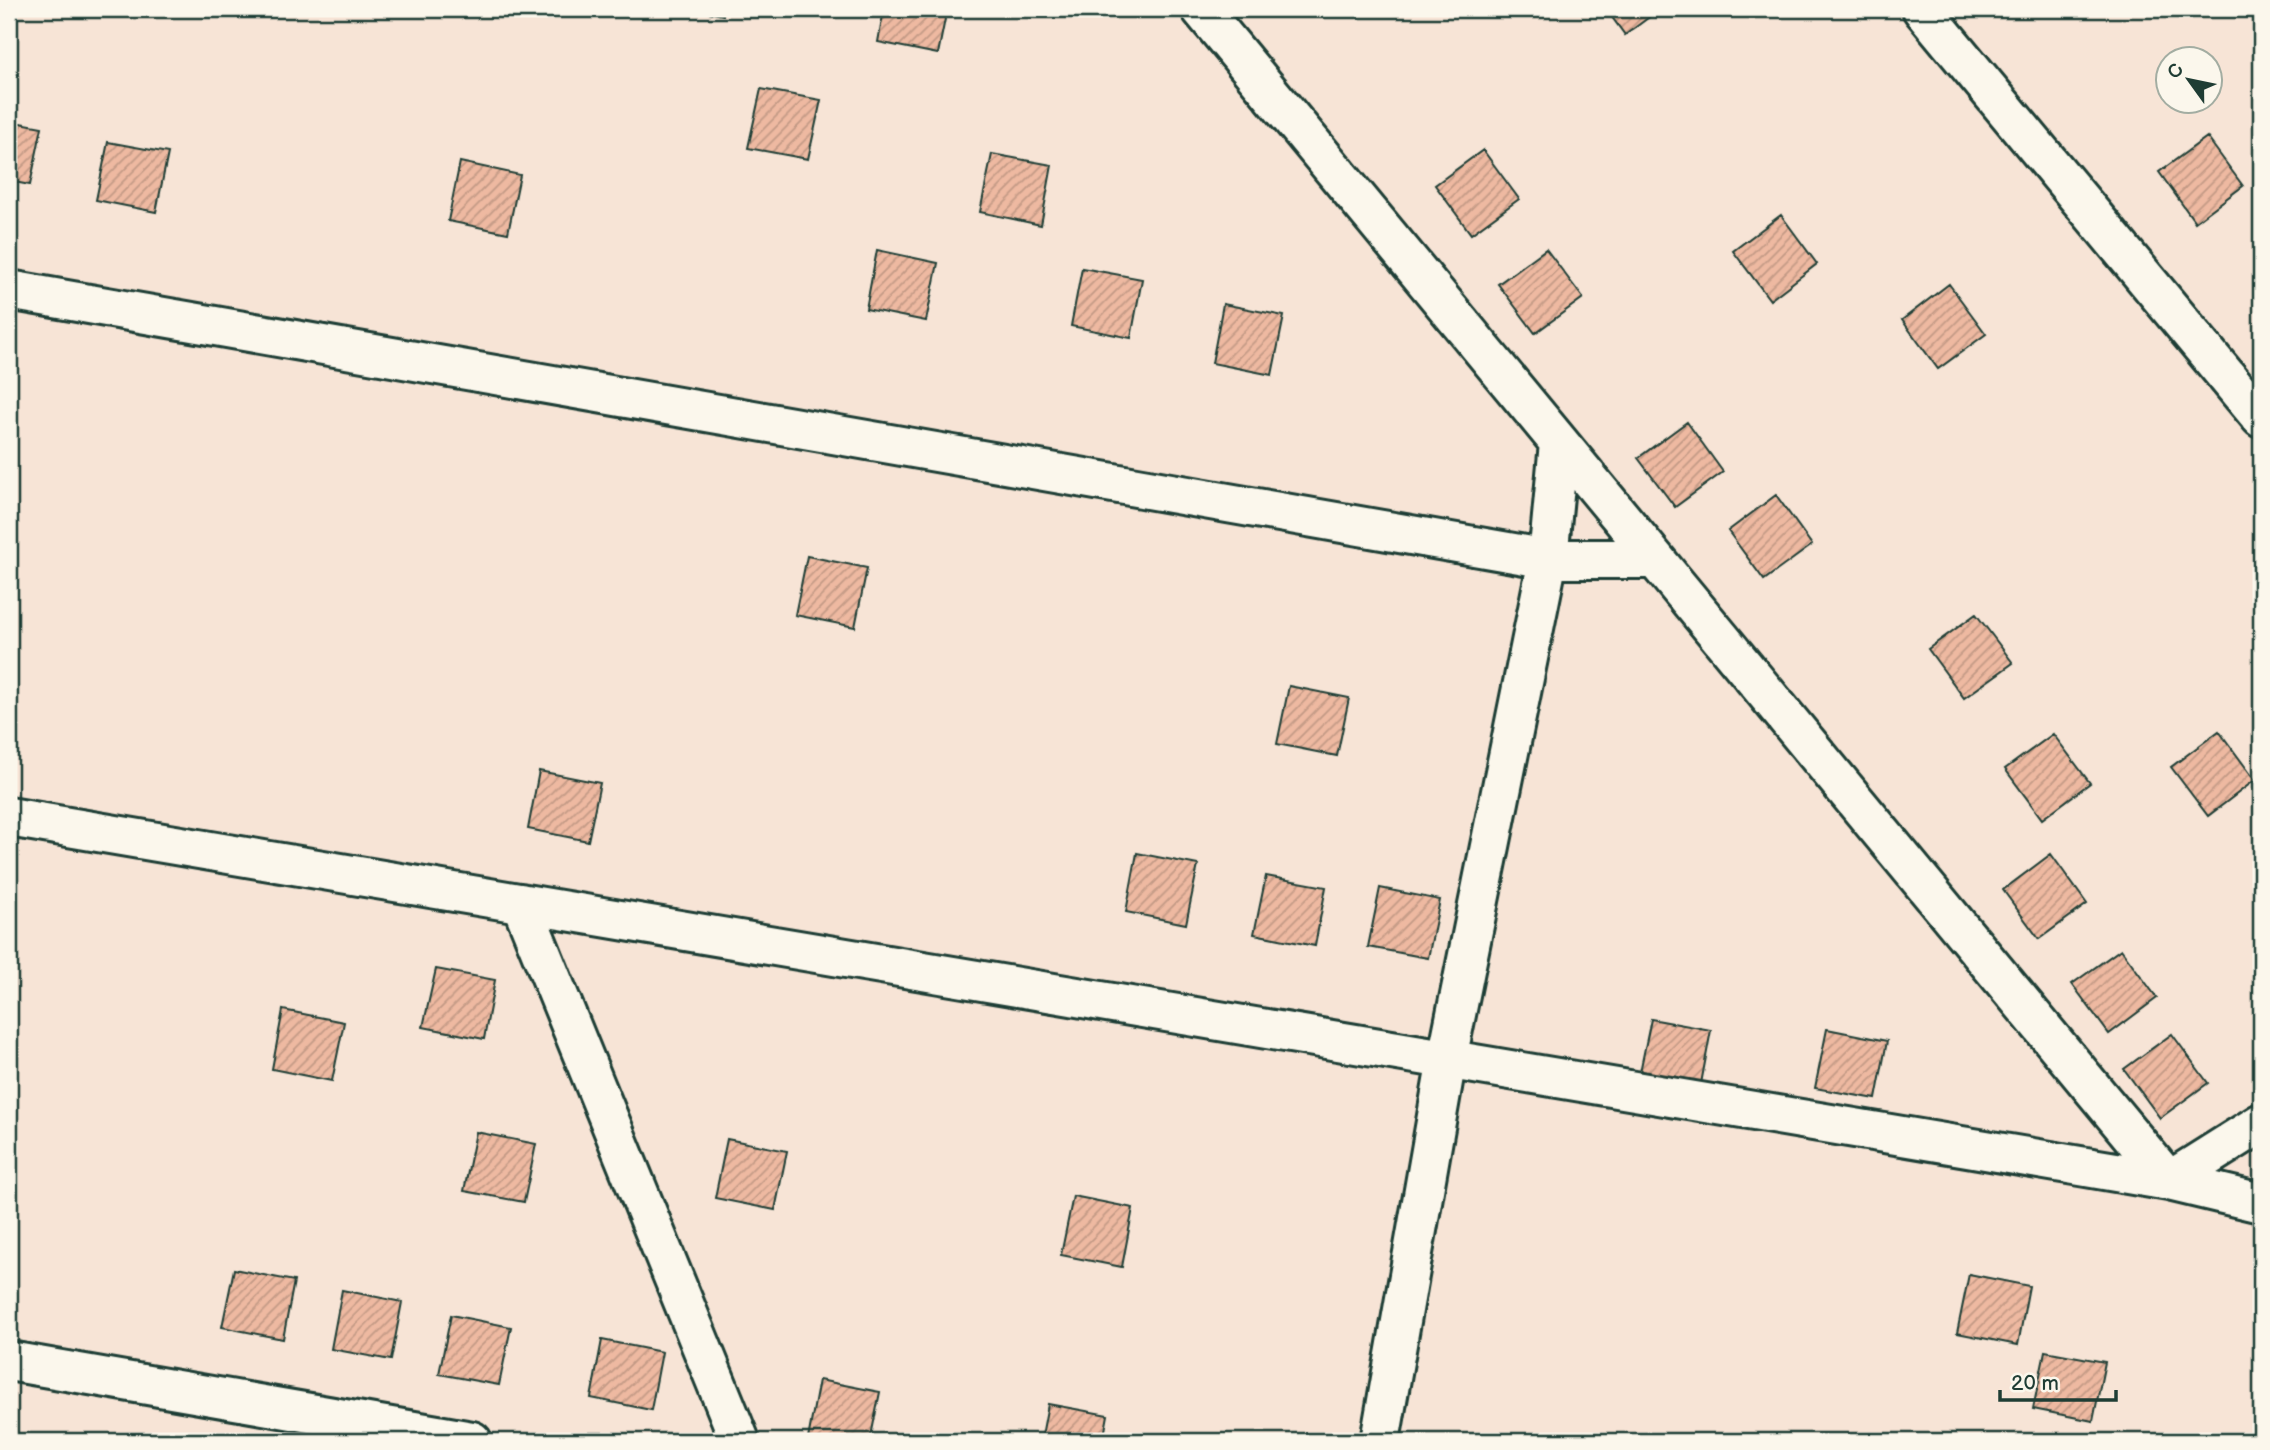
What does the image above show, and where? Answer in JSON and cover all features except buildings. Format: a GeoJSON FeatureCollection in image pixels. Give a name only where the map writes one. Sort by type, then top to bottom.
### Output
{"type":"FeatureCollection","features":[{"type":"Feature","properties":{"kind":"lane"},"geometry":{"type":"LineString","coordinates":[[1201,9],[2169,1181]]}},
{"type":"Feature","properties":{"kind":"lane"},"geometry":{"type":"LineString","coordinates":[[1922,9],[2261,418]]}},
{"type":"Feature","properties":{"kind":"lane"},"geometry":{"type":"LineString","coordinates":[[9,290],[1548,559],[1655,559]]}},
{"type":"Feature","properties":{"kind":"lane"},"geometry":{"type":"LineString","coordinates":[[1380,1441],[1447,1059],[1548,559],[1559,443]]}},
{"type":"Feature","properties":{"kind":"lane"},"geometry":{"type":"LineString","coordinates":[[9,817],[2169,1181],[2261,1203]]}},
{"type":"Feature","properties":{"kind":"lane"},"geometry":{"type":"LineString","coordinates":[[521,903],[740,1441]]}},
{"type":"Feature","properties":{"kind":"lane"},"geometry":{"type":"LineString","coordinates":[[2169,1181],[2261,1123]]}},
{"type":"Feature","properties":{"kind":"lane"},"geometry":{"type":"LineString","coordinates":[[9,1361],[471,1441]]}}]}
